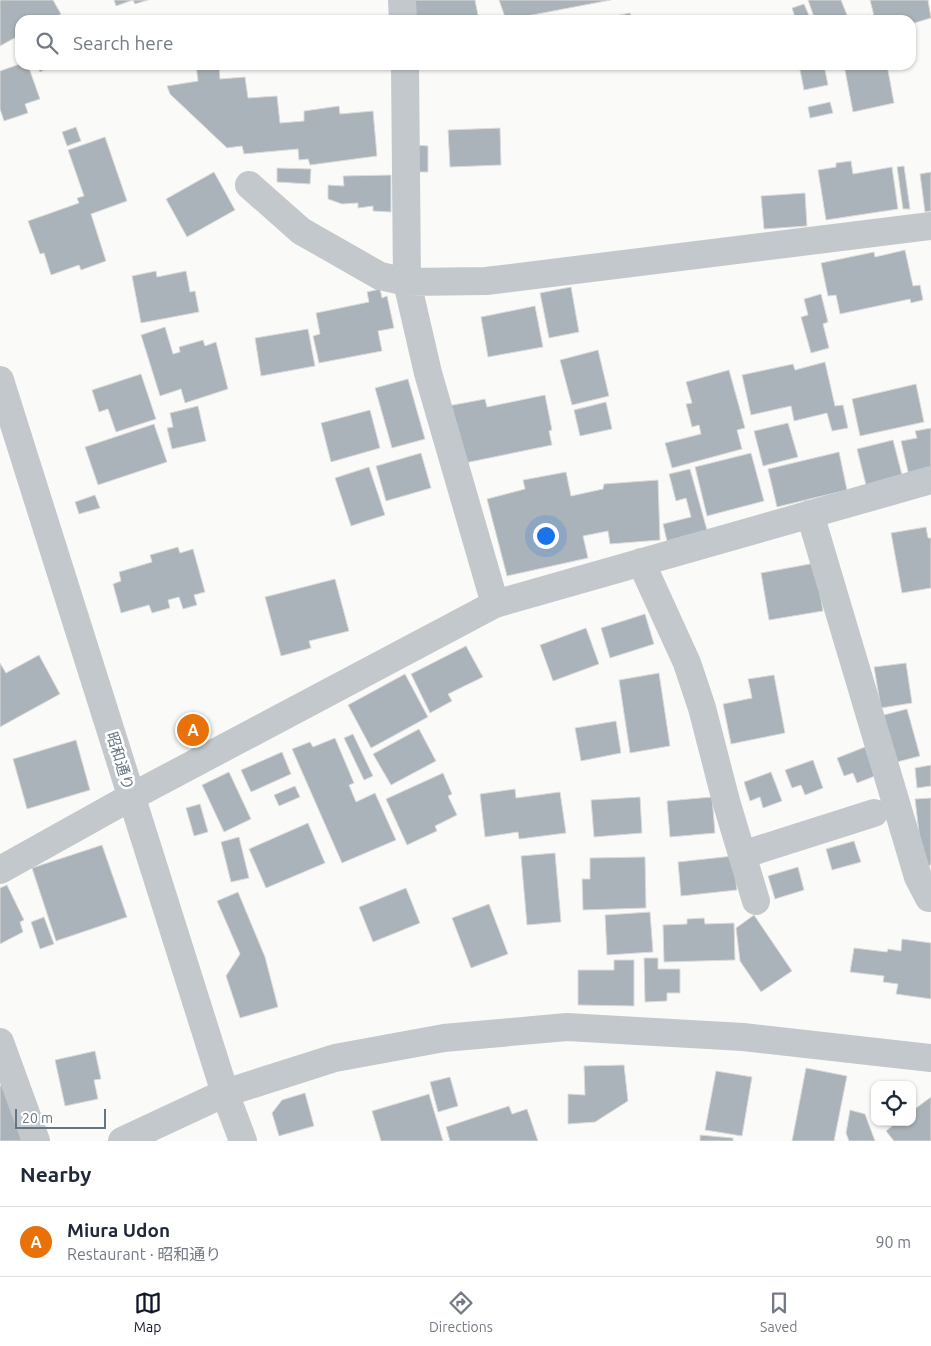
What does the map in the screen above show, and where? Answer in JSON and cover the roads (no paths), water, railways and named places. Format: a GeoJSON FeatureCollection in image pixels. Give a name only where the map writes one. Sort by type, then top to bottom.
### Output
{"type":"FeatureCollection","features":[{"type":"Feature","properties":{"kind":"street"},"geometry":{"type":"LineString","coordinates":[[402,0],[403,15]]}},
{"type":"Feature","properties":{"kind":"street"},"geometry":{"type":"LineString","coordinates":[[405,70],[407,282],[428,373],[496,604]]}},
{"type":"Feature","properties":{"kind":"street"},"geometry":{"type":"LineString","coordinates":[[249,185],[301,231],[380,276],[407,282],[486,281],[931,226]]}},
{"type":"Feature","properties":{"kind":"street","name":"昭和通り"},"geometry":{"type":"LineString","coordinates":[[0,380],[225,1093],[243,1141]]}},
{"type":"Feature","properties":{"kind":"street"},"geometry":{"type":"LineString","coordinates":[[0,870],[131,797],[496,604],[931,480]]}},
{"type":"Feature","properties":{"kind":"street"},"geometry":{"type":"LineString","coordinates":[[810,514],[918,877],[929,898],[931,898]]}},
{"type":"Feature","properties":{"kind":"street"},"geometry":{"type":"LineString","coordinates":[[642,562],[690,672],[702,708],[756,901]]}},
{"type":"Feature","properties":{"kind":"street"},"geometry":{"type":"LineString","coordinates":[[742,854],[874,813]]}},
{"type":"Feature","properties":{"kind":"street"},"geometry":{"type":"LineString","coordinates":[[122,1141],[225,1093],[334,1058],[444,1038],[567,1027],[743,1037],[931,1058]]}},
{"type":"Feature","properties":{"kind":"street"},"geometry":{"type":"LineString","coordinates":[[0,1042],[36,1141]]}},
{"type":"Feature","properties":{"kind":"place","name":"Miura Udon"},"geometry":{"type":"Point","coordinates":[193,730]}}]}
